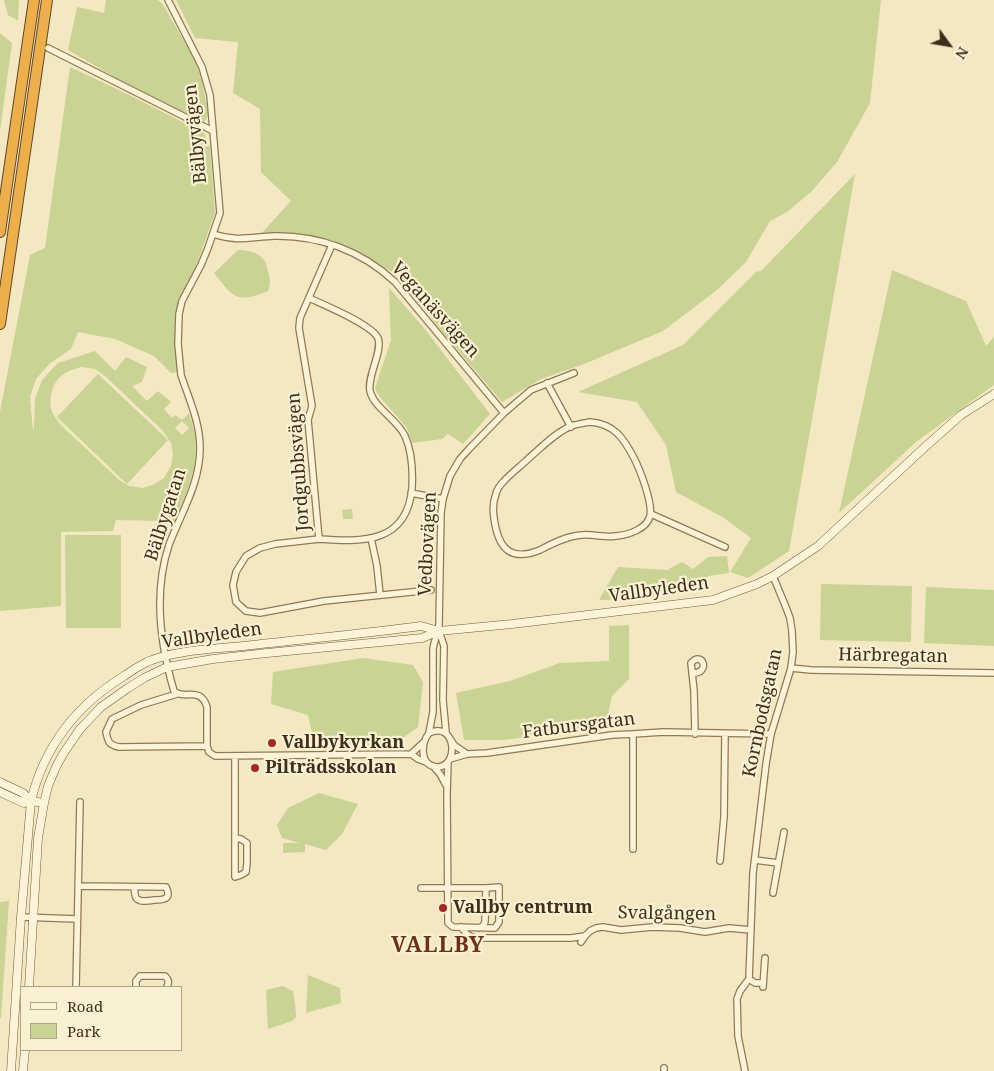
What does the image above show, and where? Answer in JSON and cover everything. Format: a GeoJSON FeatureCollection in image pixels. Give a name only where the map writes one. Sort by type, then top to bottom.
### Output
{"type":"FeatureCollection","features":[{"type":"Feature","properties":{"kind":"highway"},"geometry":{"type":"LineString","coordinates":[[0,232],[34,0]]}},
{"type":"Feature","properties":{"kind":"highway"},"geometry":{"type":"LineString","coordinates":[[0,324],[47,0]]}},
{"type":"Feature","properties":{"kind":"main road","name":"Vallbyleden"},"geometry":{"type":"LineString","coordinates":[[29,986],[38,838],[48,786],[60,760],[91,717],[101,707],[144,678],[167,667],[213,659],[422,638],[439,631],[713,600],[773,576],[818,546],[939,434],[961,416],[994,394]]}},
{"type":"Feature","properties":{"kind":"main road","name":"Vallbyleden"},"geometry":{"type":"LineString","coordinates":[[11,1071],[31,800],[51,750],[74,716],[115,681],[146,662],[166,656],[421,626],[439,631]]}},
{"type":"Feature","properties":{"kind":"main road"},"geometry":{"type":"LineString","coordinates":[[0,782],[26,794],[31,800]]}},
{"type":"Feature","properties":{"kind":"main road"},"geometry":{"type":"LineString","coordinates":[[17,789],[27,788],[37,782]]}},
{"type":"Feature","properties":{"kind":"main road"},"geometry":{"type":"LineString","coordinates":[[0,792],[24,803],[31,800],[44,803]]}},
{"type":"Feature","properties":{"kind":"main road"},"geometry":{"type":"LineString","coordinates":[[23,1071],[25,1051]]}},
{"type":"Feature","properties":{"kind":"street","name":"Bälbyvägen"},"geometry":{"type":"LineString","coordinates":[[168,0],[206,76],[210,95],[220,213]]}},
{"type":"Feature","properties":{"kind":"street"},"geometry":{"type":"LineString","coordinates":[[48,48],[213,131]]}},
{"type":"Feature","properties":{"kind":"street","name":"Bälbygatan"},"geometry":{"type":"LineString","coordinates":[[166,656],[162,638],[159,598],[162,571],[194,484],[200,447],[197,422],[181,375],[178,344],[180,314],[182,301],[201,265],[220,213]]}},
{"type":"Feature","properties":{"kind":"street","name":"Veganäsvägen"},"geometry":{"type":"LineString","coordinates":[[213,234],[226,238],[246,239],[272,236],[304,237],[332,244],[366,260],[395,282],[504,413]]}},
{"type":"Feature","properties":{"kind":"street","name":"Jordgubbsvägen"},"geometry":{"type":"LineString","coordinates":[[309,298],[342,313],[368,328],[378,338],[379,349],[370,389],[373,398],[404,435],[411,457],[413,473],[409,506],[403,518],[391,531],[371,538],[347,541],[319,539],[308,420],[312,406],[299,328],[300,318],[332,244]]}},
{"type":"Feature","properties":{"kind":"street","name":"Vedbovägen"},"geometry":{"type":"LineString","coordinates":[[439,631],[442,513],[443,499],[450,476],[460,459],[504,413],[531,390],[574,373]]}},
{"type":"Feature","properties":{"kind":"street"},"geometry":{"type":"LineString","coordinates":[[547,383],[571,427]]}},
{"type":"Feature","properties":{"kind":"street"},"geometry":{"type":"LineString","coordinates":[[590,422],[612,428],[620,435],[637,464],[646,491],[650,514],[640,529],[628,534],[616,536],[574,536],[527,554],[519,555],[512,553],[501,543],[493,514],[493,501],[496,492],[504,481],[559,433],[571,427],[590,422]]}},
{"type":"Feature","properties":{"kind":"street"},"geometry":{"type":"LineString","coordinates":[[411,494],[443,499]]}},
{"type":"Feature","properties":{"kind":"street"},"geometry":{"type":"LineString","coordinates":[[650,514],[725,547]]}},
{"type":"Feature","properties":{"kind":"street"},"geometry":{"type":"LineString","coordinates":[[371,538],[377,566],[380,595]]}},
{"type":"Feature","properties":{"kind":"street"},"geometry":{"type":"LineString","coordinates":[[319,539],[274,544],[260,548],[246,556],[236,572],[233,585],[236,602],[246,611],[260,613],[324,601],[432,590]]}},
{"type":"Feature","properties":{"kind":"street","name":"Kornbodsgatan"},"geometry":{"type":"LineString","coordinates":[[745,1071],[738,1036],[737,999],[749,979],[753,873],[766,764],[771,734],[791,668],[793,648],[792,631],[786,605],[773,576]]}},
{"type":"Feature","properties":{"kind":"street"},"geometry":{"type":"LineString","coordinates":[[426,762],[423,748],[429,732],[433,706],[433,648],[439,631]]}},
{"type":"Feature","properties":{"kind":"street"},"geometry":{"type":"LineString","coordinates":[[439,631],[444,646],[444,700],[447,734],[452,753],[449,761],[447,787],[447,888]]}},
{"type":"Feature","properties":{"kind":"street"},"geometry":{"type":"LineString","coordinates":[[166,656],[167,667],[174,691],[177,694]]}},
{"type":"Feature","properties":{"kind":"street","name":"Härbregatan"},"geometry":{"type":"LineString","coordinates":[[791,668],[811,670],[994,673]]}},
{"type":"Feature","properties":{"kind":"street"},"geometry":{"type":"LineString","coordinates":[[692,673],[695,734]]}},
{"type":"Feature","properties":{"kind":"street"},"geometry":{"type":"LineString","coordinates":[[207,746],[119,747],[110,744],[106,732],[112,719],[141,705],[177,694],[197,695],[201,696],[208,708],[207,746],[209,752],[215,756],[411,754],[433,766],[447,787]]}},
{"type":"Feature","properties":{"kind":"street"},"geometry":{"type":"LineString","coordinates":[[429,732],[439,730],[447,734],[454,745],[467,754]]}},
{"type":"Feature","properties":{"kind":"street","name":"Fatbursgatan"},"geometry":{"type":"LineString","coordinates":[[449,761],[467,754],[487,753],[612,735],[663,732],[771,734]]}},
{"type":"Feature","properties":{"kind":"street"},"geometry":{"type":"LineString","coordinates":[[632,734],[633,849]]}},
{"type":"Feature","properties":{"kind":"street"},"geometry":{"type":"LineString","coordinates":[[720,861],[724,817],[725,734]]}},
{"type":"Feature","properties":{"kind":"street"},"geometry":{"type":"LineString","coordinates":[[411,754],[425,742]]}},
{"type":"Feature","properties":{"kind":"street"},"geometry":{"type":"LineString","coordinates":[[235,756],[234,869],[235,877],[246,872],[247,863],[247,843],[235,837]]}},
{"type":"Feature","properties":{"kind":"street"},"geometry":{"type":"LineString","coordinates":[[433,766],[442,766],[449,761]]}},
{"type":"Feature","properties":{"kind":"street"},"geometry":{"type":"LineString","coordinates":[[76,986],[80,802]]}},
{"type":"Feature","properties":{"kind":"street"},"geometry":{"type":"LineString","coordinates":[[773,893],[784,832]]}},
{"type":"Feature","properties":{"kind":"street"},"geometry":{"type":"LineString","coordinates":[[755,860],[778,863]]}},
{"type":"Feature","properties":{"kind":"street"},"geometry":{"type":"LineString","coordinates":[[79,886],[134,886],[166,887],[169,892],[164,900],[142,901],[136,897],[134,886]]}},
{"type":"Feature","properties":{"kind":"street"},"geometry":{"type":"LineString","coordinates":[[422,888],[499,888],[499,922],[495,928],[462,928]]}},
{"type":"Feature","properties":{"kind":"street","name":"Svalgången"},"geometry":{"type":"LineString","coordinates":[[447,888],[448,923],[453,927],[462,928],[470,937],[476,938],[571,938],[585,936],[590,931],[603,927],[621,930],[652,927],[680,928],[705,932],[729,928],[751,930]]}},
{"type":"Feature","properties":{"kind":"street"},"geometry":{"type":"LineString","coordinates":[[479,928],[485,922],[486,888]]}},
{"type":"Feature","properties":{"kind":"street"},"geometry":{"type":"LineString","coordinates":[[21,917],[77,919]]}},
{"type":"Feature","properties":{"kind":"street"},"geometry":{"type":"LineString","coordinates":[[581,942],[585,936]]}},
{"type":"Feature","properties":{"kind":"street"},"geometry":{"type":"LineString","coordinates":[[749,979],[763,985],[765,958]]}},
{"type":"Feature","properties":{"kind":"street"},"geometry":{"type":"LineString","coordinates":[[136,986],[136,981],[140,976],[165,976],[169,982],[168,986]]}},
{"type":"Feature","properties":{"kind":"green space"},"geometry":{"type":"Polygon","coordinates":[[[4,0],[19,0],[18,21],[8,15],[4,0]]]}},
{"type":"Feature","properties":{"kind":"green space"},"geometry":{"type":"Polygon","coordinates":[[[106,0],[158,0],[162,3],[195,60],[202,81],[208,112],[204,122],[118,79],[68,50],[77,7],[104,13],[106,0]]]}},
{"type":"Feature","properties":{"kind":"green space"},"geometry":{"type":"Polygon","coordinates":[[[176,0],[881,0],[870,103],[837,162],[811,192],[787,212],[770,221],[746,262],[717,290],[663,331],[584,364],[541,379],[502,402],[439,328],[400,276],[334,241],[309,235],[260,235],[291,201],[261,172],[260,109],[233,93],[238,42],[195,38],[176,0]]]}},
{"type":"Feature","properties":{"kind":"green space"},"geometry":{"type":"Polygon","coordinates":[[[0,33],[12,43],[0,131],[0,33]]]}},
{"type":"Feature","properties":{"kind":"green space"},"geometry":{"type":"Polygon","coordinates":[[[70,67],[204,133],[210,148],[215,213],[175,325],[177,372],[171,373],[154,356],[115,339],[78,332],[71,349],[49,364],[36,379],[30,397],[33,431],[35,399],[42,380],[58,363],[95,351],[115,371],[126,357],[147,367],[142,382],[132,386],[147,401],[158,391],[171,402],[164,409],[172,418],[175,415],[182,420],[189,413],[194,430],[196,447],[193,470],[179,512],[174,523],[165,521],[116,520],[113,531],[61,532],[61,606],[0,611],[0,412],[30,255],[45,248],[70,67]],[[82,367],[65,373],[54,385],[51,394],[51,410],[60,424],[118,479],[129,486],[142,488],[153,485],[164,478],[171,466],[173,454],[171,443],[163,431],[105,376],[95,369],[82,367]],[[182,421],[175,428],[182,435],[189,428],[182,421]]]}},
{"type":"Feature","properties":{"kind":"green space"},"geometry":{"type":"Polygon","coordinates":[[[855,174],[789,551],[748,578],[730,572],[751,538],[724,518],[676,492],[666,445],[637,402],[578,392],[683,345],[756,272],[761,271],[855,174]]]}},
{"type":"Feature","properties":{"kind":"green space"},"geometry":{"type":"Polygon","coordinates":[[[238,250],[256,253],[265,261],[270,279],[268,291],[242,298],[231,293],[214,273],[238,250]]]}},
{"type":"Feature","properties":{"kind":"green space"},"geometry":{"type":"Polygon","coordinates":[[[892,270],[966,301],[986,346],[994,337],[994,385],[916,442],[839,513],[892,270]]]}},
{"type":"Feature","properties":{"kind":"green space"},"geometry":{"type":"Polygon","coordinates":[[[389,288],[424,328],[490,414],[463,444],[448,434],[442,439],[412,443],[407,428],[379,396],[375,388],[391,340],[389,288]]]}},
{"type":"Feature","properties":{"kind":"green space"},"geometry":{"type":"Polygon","coordinates":[[[98,374],[168,440],[127,484],[57,417],[98,374]]]}},
{"type":"Feature","properties":{"kind":"green space"},"geometry":{"type":"Polygon","coordinates":[[[352,509],[353,519],[343,519],[342,510],[352,509]]]}},
{"type":"Feature","properties":{"kind":"green space"},"geometry":{"type":"Polygon","coordinates":[[[65,535],[121,535],[121,628],[66,628],[65,535]]]}},
{"type":"Feature","properties":{"kind":"green space"},"geometry":{"type":"Polygon","coordinates":[[[727,556],[729,573],[708,576],[699,591],[633,599],[599,600],[618,567],[667,570],[682,562],[693,569],[708,557],[727,556]]]}},
{"type":"Feature","properties":{"kind":"green space"},"geometry":{"type":"Polygon","coordinates":[[[821,584],[912,586],[911,642],[820,640],[821,584]]]}},
{"type":"Feature","properties":{"kind":"green space"},"geometry":{"type":"Polygon","coordinates":[[[926,587],[994,590],[994,646],[924,643],[926,587]]]}},
{"type":"Feature","properties":{"kind":"green space"},"geometry":{"type":"Polygon","coordinates":[[[629,625],[629,679],[612,696],[605,727],[503,740],[464,740],[456,693],[510,681],[560,663],[609,661],[609,626],[629,625]]]}},
{"type":"Feature","properties":{"kind":"green space"},"geometry":{"type":"Polygon","coordinates":[[[363,658],[413,665],[423,682],[418,727],[392,746],[315,746],[308,715],[271,704],[273,672],[363,658]]]}},
{"type":"Feature","properties":{"kind":"green space"},"geometry":{"type":"Polygon","coordinates":[[[319,793],[358,804],[342,834],[326,850],[305,844],[305,852],[283,853],[283,843],[299,843],[282,838],[277,825],[288,808],[319,793]]]}},
{"type":"Feature","properties":{"kind":"green space"},"geometry":{"type":"Polygon","coordinates":[[[9,901],[1,1018],[0,1018],[0,902],[9,901]]]}},
{"type":"Feature","properties":{"kind":"green space"},"geometry":{"type":"Polygon","coordinates":[[[308,975],[340,988],[341,1003],[306,1013],[308,975]]]}},
{"type":"Feature","properties":{"kind":"green space"},"geometry":{"type":"Polygon","coordinates":[[[283,986],[293,991],[296,1017],[292,1021],[268,1029],[266,990],[283,986]]]}},
{"type":"Feature","properties":{"kind":"place","name":"Vallbykyrkan"},"geometry":{"type":"Point","coordinates":[272,743]}},
{"type":"Feature","properties":{"kind":"place","name":"Pilträdsskolan"},"geometry":{"type":"Point","coordinates":[255,768]}},
{"type":"Feature","properties":{"kind":"place","name":"Vallby centrum"},"geometry":{"type":"Point","coordinates":[443,908]}},
{"type":"Feature","properties":{"kind":"district","name":"VALLBY"},"geometry":{"type":"Point","coordinates":[438,946]}}]}
